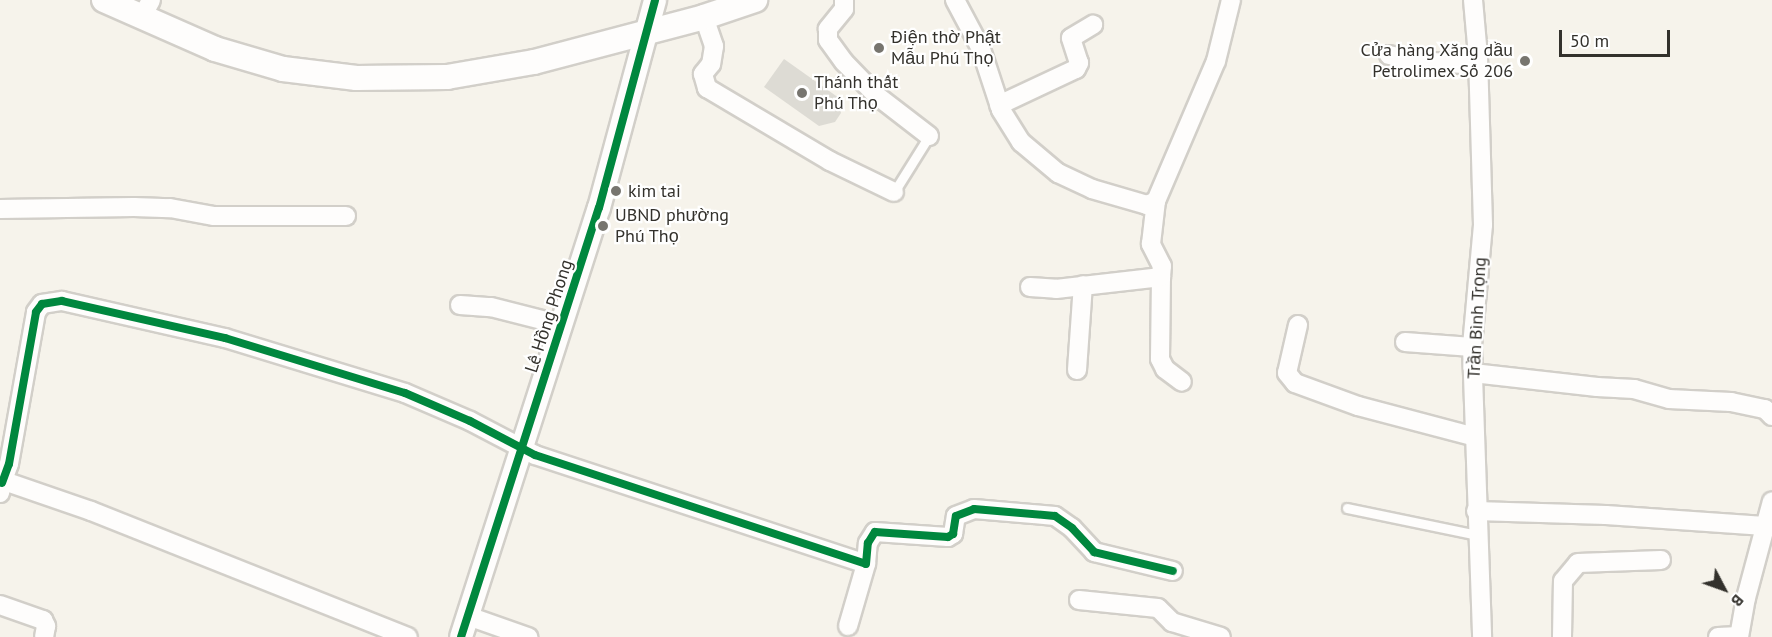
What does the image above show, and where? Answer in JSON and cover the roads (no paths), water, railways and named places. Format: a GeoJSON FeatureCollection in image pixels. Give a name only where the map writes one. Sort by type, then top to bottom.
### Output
{"type":"FeatureCollection","features":[{"type":"Feature","properties":{"kind":"main road"},"geometry":{"type":"LineString","coordinates":[[104,0],[146,8],[215,50],[283,69],[356,78],[447,77],[534,62],[704,17],[755,0]]}},
{"type":"Feature","properties":{"kind":"street","name":"Lê Hồng Phong"},"geometry":{"type":"LineString","coordinates":[[465,627],[599,208],[655,0]]}},
{"type":"Feature","properties":{"kind":"street"},"geometry":{"type":"LineString","coordinates":[[844,0],[844,9],[828,29],[828,39],[844,62],[876,95],[929,136]]}},
{"type":"Feature","properties":{"kind":"street"},"geometry":{"type":"LineString","coordinates":[[955,0],[981,49],[999,105],[1022,142],[1058,172],[1092,189],[1147,205],[1156,201]]}},
{"type":"Feature","properties":{"kind":"street"},"geometry":{"type":"LineString","coordinates":[[1182,382],[1165,369],[1160,359],[1162,266],[1151,244],[1156,201],[1216,62],[1231,0]]}},
{"type":"Feature","properties":{"kind":"street","name":"Trần Bình Trọng"},"geometry":{"type":"LineString","coordinates":[[1473,0],[1478,65],[1483,225],[1472,347],[1482,637]]}},
{"type":"Feature","properties":{"kind":"street"},"geometry":{"type":"LineString","coordinates":[[704,17],[714,46],[711,64],[704,74],[707,88],[830,161],[894,192]]}},
{"type":"Feature","properties":{"kind":"street"},"geometry":{"type":"LineString","coordinates":[[999,105],[1076,69],[1079,63],[1071,38],[1094,25]]}},
{"type":"Feature","properties":{"kind":"street"},"geometry":{"type":"LineString","coordinates":[[1389,55],[1418,61],[1478,65]]}},
{"type":"Feature","properties":{"kind":"street"},"geometry":{"type":"LineString","coordinates":[[0,209],[134,207],[170,208],[214,216],[346,216]]}},
{"type":"Feature","properties":{"kind":"street"},"geometry":{"type":"LineString","coordinates":[[1030,287],[1056,289],[1161,277]]}},
{"type":"Feature","properties":{"kind":"street"},"geometry":{"type":"LineString","coordinates":[[1077,370],[1083,285]]}},
{"type":"Feature","properties":{"kind":"street"},"geometry":{"type":"LineString","coordinates":[[1,488],[11,453],[36,312],[42,304],[49,301],[77,303],[116,315],[225,338],[405,393],[523,446],[535,455],[866,564]]}},
{"type":"Feature","properties":{"kind":"street"},"geometry":{"type":"LineString","coordinates":[[460,305],[491,307],[562,325]]}},
{"type":"Feature","properties":{"kind":"street"},"geometry":{"type":"LineString","coordinates":[[1298,325],[1287,373],[1295,383],[1358,406],[1475,436]]}},
{"type":"Feature","properties":{"kind":"street"},"geometry":{"type":"LineString","coordinates":[[1405,342],[1472,347]]}},
{"type":"Feature","properties":{"kind":"street"},"geometry":{"type":"LineString","coordinates":[[1473,374],[1634,389],[1669,399],[1731,402],[1770,409]]}},
{"type":"Feature","properties":{"kind":"street"},"geometry":{"type":"LineString","coordinates":[[1,488],[7,482],[91,511],[408,637]]}},
{"type":"Feature","properties":{"kind":"street"},"geometry":{"type":"LineString","coordinates":[[1719,637],[1739,637],[1772,501]]}},
{"type":"Feature","properties":{"kind":"street"},"geometry":{"type":"LineString","coordinates":[[848,626],[866,564],[868,543],[875,531],[948,537],[953,534],[956,516],[974,509],[1055,516],[1072,528],[1094,552],[1173,571]]}},
{"type":"Feature","properties":{"kind":"street"},"geometry":{"type":"LineString","coordinates":[[1476,511],[1606,515],[1765,526]]}},
{"type":"Feature","properties":{"kind":"street"},"geometry":{"type":"LineString","coordinates":[[1562,637],[1563,581],[1578,563],[1661,560]]}},
{"type":"Feature","properties":{"kind":"street"},"geometry":{"type":"LineString","coordinates":[[1079,600],[1158,608],[1172,622],[1221,637]]}},
{"type":"Feature","properties":{"kind":"street"},"geometry":{"type":"LineString","coordinates":[[0,605],[43,620],[46,626],[44,637]]}},
{"type":"Feature","properties":{"kind":"street"},"geometry":{"type":"LineString","coordinates":[[465,627],[528,637]]}},
{"type":"Feature","properties":{"kind":"lane"},"geometry":{"type":"LineString","coordinates":[[894,192],[929,136]]}},
{"type":"Feature","properties":{"kind":"lane"},"geometry":{"type":"LineString","coordinates":[[1347,508],[1477,535]]}},
{"type":"Feature","properties":{"kind":"place","name":"Điện thờ Phật Mẫu Phú Thọ"},"geometry":{"type":"Point","coordinates":[879,48]}},
{"type":"Feature","properties":{"kind":"place","name":"Cửa hàng Xăng dầu Petrolimex Số 206"},"geometry":{"type":"Point","coordinates":[1525,61]}},
{"type":"Feature","properties":{"kind":"place","name":"Thánh thất Phú Thọ"},"geometry":{"type":"Point","coordinates":[802,93]}},
{"type":"Feature","properties":{"kind":"place","name":"kim tai"},"geometry":{"type":"Point","coordinates":[616,191]}},
{"type":"Feature","properties":{"kind":"place","name":"UBND phường Phú Thọ"},"geometry":{"type":"Point","coordinates":[603,226]}}]}
